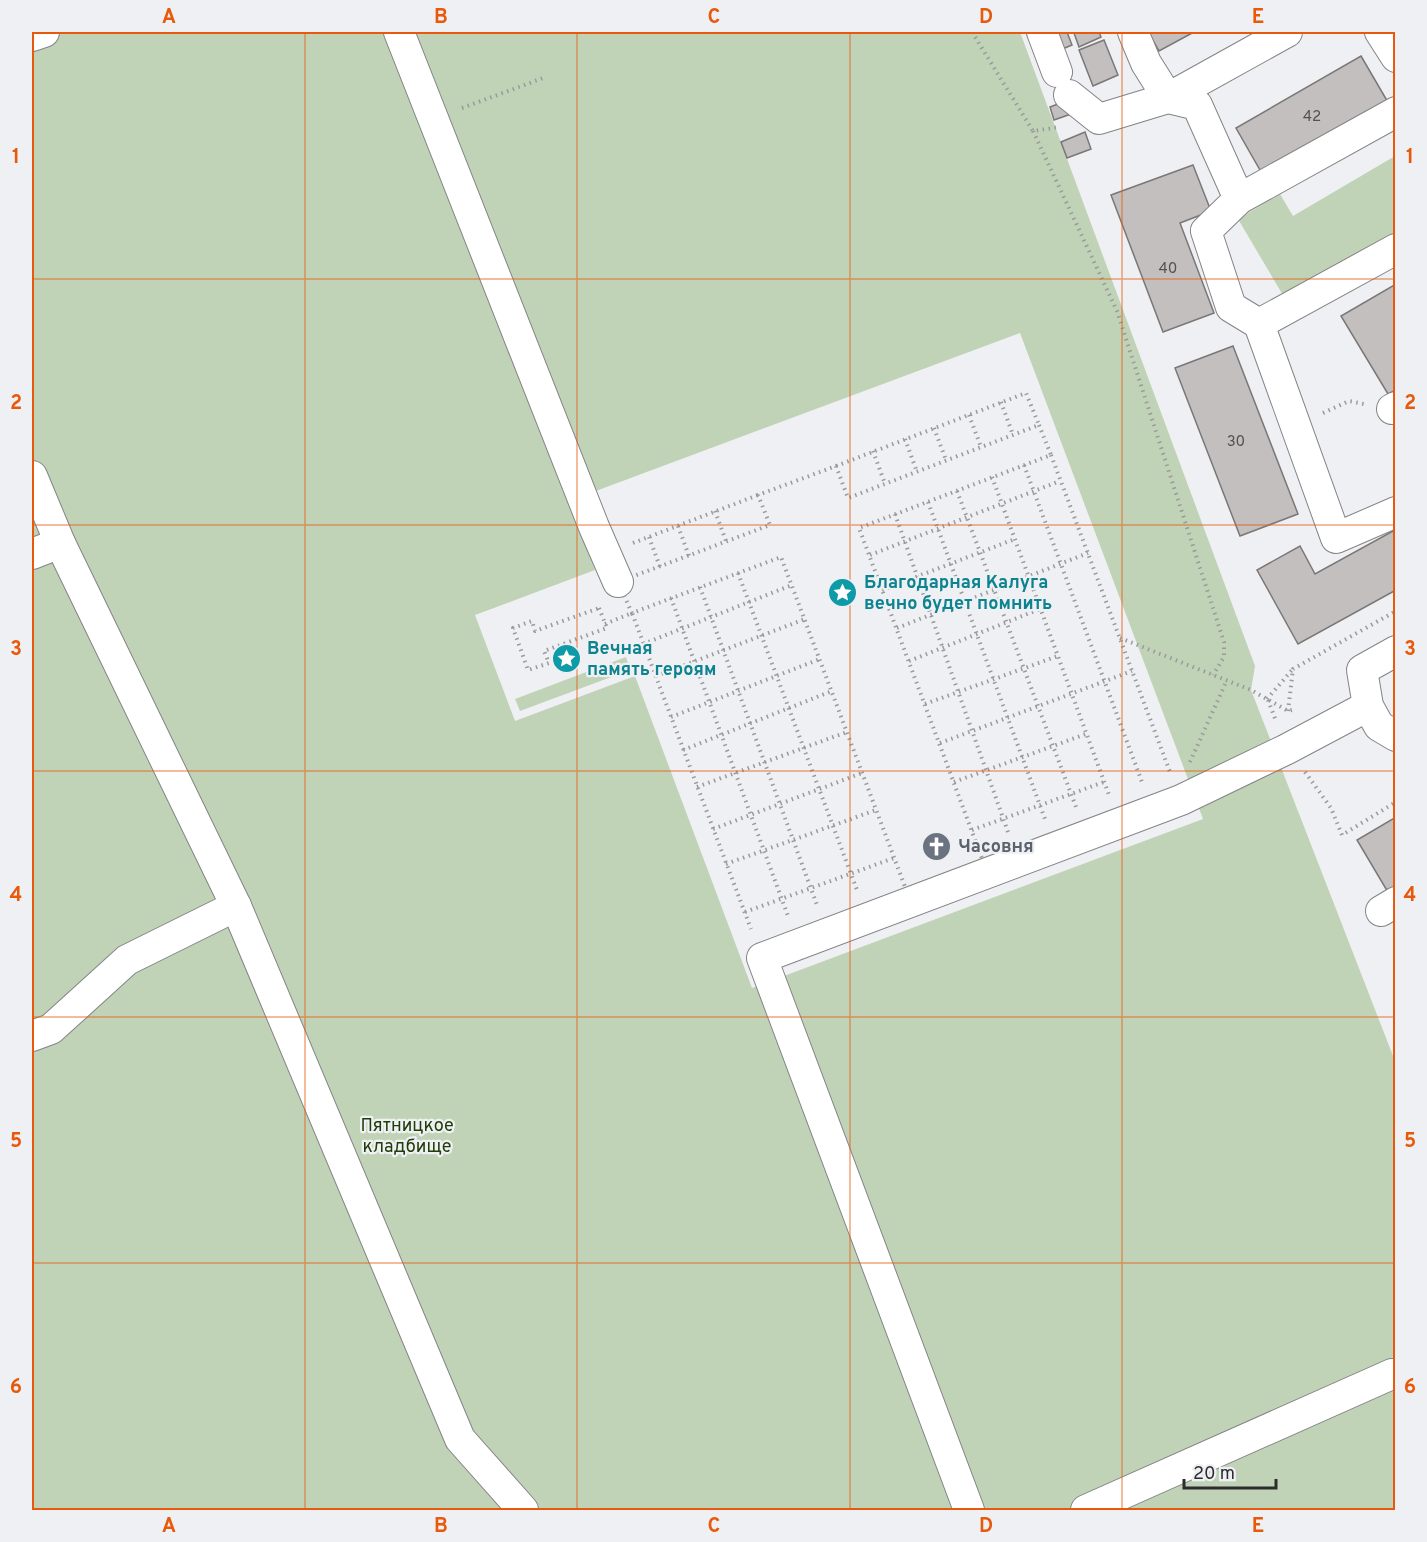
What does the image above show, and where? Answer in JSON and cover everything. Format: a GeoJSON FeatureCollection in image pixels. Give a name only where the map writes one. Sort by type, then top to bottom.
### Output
{"type":"FeatureCollection","features":[{"type":"Feature","properties":{"kind":"street"},"geometry":{"type":"LineString","coordinates":[[32,36],[44,32]]}},
{"type":"Feature","properties":{"kind":"street"},"geometry":{"type":"LineString","coordinates":[[399,32],[618,582]]}},
{"type":"Feature","properties":{"kind":"street"},"geometry":{"type":"LineString","coordinates":[[1042,32],[1063,83],[1099,119],[1168,98],[1287,32]]}},
{"type":"Feature","properties":{"kind":"street"},"geometry":{"type":"LineString","coordinates":[[1132,32],[1146,63],[1168,98],[1197,105],[1239,199]]}},
{"type":"Feature","properties":{"kind":"street"},"geometry":{"type":"LineString","coordinates":[[1380,32],[1395,57]]}},
{"type":"Feature","properties":{"kind":"street"},"geometry":{"type":"LineString","coordinates":[[1395,112],[1239,199],[1206,231],[1231,307],[1259,324],[1336,538],[1395,512]]}},
{"type":"Feature","properties":{"kind":"street"},"geometry":{"type":"LineString","coordinates":[[1259,324],[1395,249]]}},
{"type":"Feature","properties":{"kind":"street"},"geometry":{"type":"LineString","coordinates":[[32,476],[60,543],[236,906],[460,1439],[523,1510]]}},
{"type":"Feature","properties":{"kind":"street"},"geometry":{"type":"LineString","coordinates":[[32,554],[60,543]]}},
{"type":"Feature","properties":{"kind":"street"},"geometry":{"type":"LineString","coordinates":[[1395,651],[1362,670],[1368,706],[1379,726],[1395,736]]}},
{"type":"Feature","properties":{"kind":"street"},"geometry":{"type":"LineString","coordinates":[[969,1510],[762,958],[1152,811],[1179,795],[1287,748],[1368,706]]}},
{"type":"Feature","properties":{"kind":"street"},"geometry":{"type":"LineString","coordinates":[[32,1036],[51,1029],[127,960],[236,906]]}},
{"type":"Feature","properties":{"kind":"street"},"geometry":{"type":"LineString","coordinates":[[1086,1510],[1392,1374]]}},
{"type":"Feature","properties":{"kind":"path"},"geometry":{"type":"LineString","coordinates":[[972,32],[1034,131],[1117,311],[1224,642],[1224,657],[1214,675]]}},
{"type":"Feature","properties":{"kind":"path"},"geometry":{"type":"LineString","coordinates":[[433,119],[546,77]]}},
{"type":"Feature","properties":{"kind":"path"},"geometry":{"type":"LineString","coordinates":[[1034,131],[1099,119]]}},
{"type":"Feature","properties":{"kind":"path"},"geometry":{"type":"LineString","coordinates":[[605,553],[1026,393],[1179,795]]}},
{"type":"Feature","properties":{"kind":"path"},"geometry":{"type":"LineString","coordinates":[[1296,426],[1349,401],[1394,408]]}},
{"type":"Feature","properties":{"kind":"path"},"geometry":{"type":"LineString","coordinates":[[1001,402],[1013,435]]}},
{"type":"Feature","properties":{"kind":"path"},"geometry":{"type":"LineString","coordinates":[[969,415],[981,447]]}},
{"type":"Feature","properties":{"kind":"path"},"geometry":{"type":"LineString","coordinates":[[836,466],[848,498],[1039,425]]}},
{"type":"Feature","properties":{"kind":"path"},"geometry":{"type":"LineString","coordinates":[[934,428],[946,460]]}},
{"type":"Feature","properties":{"kind":"path"},"geometry":{"type":"LineString","coordinates":[[905,439],[917,472]]}},
{"type":"Feature","properties":{"kind":"path"},"geometry":{"type":"LineString","coordinates":[[873,451],[885,484]]}},
{"type":"Feature","properties":{"kind":"path"},"geometry":{"type":"LineString","coordinates":[[605,624],[781,557],[910,900],[987,872],[859,528],[1051,455]]}},
{"type":"Feature","properties":{"kind":"path"},"geometry":{"type":"LineString","coordinates":[[1024,465],[1152,811]]}},
{"type":"Feature","properties":{"kind":"path"},"geometry":{"type":"LineString","coordinates":[[992,477],[1119,824]]}},
{"type":"Feature","properties":{"kind":"path"},"geometry":{"type":"LineString","coordinates":[[870,555],[1060,481]]}},
{"type":"Feature","properties":{"kind":"path"},"geometry":{"type":"LineString","coordinates":[[957,491],[1087,836]]}},
{"type":"Feature","properties":{"kind":"path"},"geometry":{"type":"LineString","coordinates":[[758,495],[770,525],[618,582],[632,613],[762,958]]}},
{"type":"Feature","properties":{"kind":"path"},"geometry":{"type":"LineString","coordinates":[[928,502],[1055,848]]}},
{"type":"Feature","properties":{"kind":"path"},"geometry":{"type":"LineString","coordinates":[[715,511],[726,542]]}},
{"type":"Feature","properties":{"kind":"path"},"geometry":{"type":"LineString","coordinates":[[896,514],[1019,861]]}},
{"type":"Feature","properties":{"kind":"path"},"geometry":{"type":"LineString","coordinates":[[678,526],[689,556]]}},
{"type":"Feature","properties":{"kind":"path"},"geometry":{"type":"LineString","coordinates":[[649,537],[660,567]]}},
{"type":"Feature","properties":{"kind":"path"},"geometry":{"type":"LineString","coordinates":[[882,590],[1015,539]]}},
{"type":"Feature","properties":{"kind":"path"},"geometry":{"type":"LineString","coordinates":[[897,628],[1088,553]]}},
{"type":"Feature","properties":{"kind":"path"},"geometry":{"type":"LineString","coordinates":[[738,573],[868,918]]}},
{"type":"Feature","properties":{"kind":"path"},"geometry":{"type":"LineString","coordinates":[[643,644],[792,585]]}},
{"type":"Feature","properties":{"kind":"path"},"geometry":{"type":"LineString","coordinates":[[700,587],[828,933]]}},
{"type":"Feature","properties":{"kind":"path"},"geometry":{"type":"LineString","coordinates":[[671,598],[799,944]]}},
{"type":"Feature","properties":{"kind":"path"},"geometry":{"type":"LineString","coordinates":[[599,608],[605,624],[607,628],[544,651],[549,663],[528,670],[513,628],[532,621],[535,631],[599,608]]}},
{"type":"Feature","properties":{"kind":"path"},"geometry":{"type":"LineString","coordinates":[[909,661],[1040,609]]}},
{"type":"Feature","properties":{"kind":"path"},"geometry":{"type":"LineString","coordinates":[[1268,699],[1293,669],[1395,610]]}},
{"type":"Feature","properties":{"kind":"path"},"geometry":{"type":"LineString","coordinates":[[656,676],[805,619]]}},
{"type":"Feature","properties":{"kind":"path"},"geometry":{"type":"LineString","coordinates":[[1119,638],[1227,680],[1268,699],[1287,748],[1331,808],[1342,835],[1395,802]]}},
{"type":"Feature","properties":{"kind":"path"},"geometry":{"type":"LineString","coordinates":[[925,704],[1058,656]]}},
{"type":"Feature","properties":{"kind":"path"},"geometry":{"type":"LineString","coordinates":[[671,717],[820,659]]}},
{"type":"Feature","properties":{"kind":"path"},"geometry":{"type":"LineString","coordinates":[[1287,748],[1288,711],[1293,669]]}},
{"type":"Feature","properties":{"kind":"path"},"geometry":{"type":"LineString","coordinates":[[940,743],[1132,671]]}},
{"type":"Feature","properties":{"kind":"path"},"geometry":{"type":"LineString","coordinates":[[1179,795],[1227,680]]}},
{"type":"Feature","properties":{"kind":"path"},"geometry":{"type":"LineString","coordinates":[[684,750],[832,692]]}},
{"type":"Feature","properties":{"kind":"path"},"geometry":{"type":"LineString","coordinates":[[697,786],[847,732]]}},
{"type":"Feature","properties":{"kind":"path"},"geometry":{"type":"LineString","coordinates":[[954,782],[1086,734]]}},
{"type":"Feature","properties":{"kind":"path"},"geometry":{"type":"LineString","coordinates":[[713,829],[862,772]]}},
{"type":"Feature","properties":{"kind":"path"},"geometry":{"type":"LineString","coordinates":[[972,830],[1104,782]]}},
{"type":"Feature","properties":{"kind":"path"},"geometry":{"type":"LineString","coordinates":[[726,864],[876,810]]}},
{"type":"Feature","properties":{"kind":"path"},"geometry":{"type":"LineString","coordinates":[[745,912],[894,858]]}},
{"type":"Feature","properties":{"kind":"green space","name":"Пятницкое кладбище"},"geometry":{"type":"Polygon","coordinates":[[[32,32],[1020,32],[1255,666],[1251,690],[1395,1061],[1395,1510],[32,1510],[32,32]],[[1020,333],[569,501],[595,570],[475,615],[515,721],[635,676],[752,988],[1203,819],[1020,333]]]}},
{"type":"Feature","properties":{"kind":"green space"},"geometry":{"type":"Polygon","coordinates":[[[1395,156],[1395,238],[1287,302],[1238,219],[1280,194],[1293,216],[1395,156]]]}},
{"type":"Feature","properties":{"kind":"green space"},"geometry":{"type":"Polygon","coordinates":[[[626,657],[630,670],[520,711],[515,699],[626,657]]]}},
{"type":"Feature","properties":{"kind":"building"},"geometry":{"type":"Polygon","coordinates":[[[1047,32],[1067,32],[1072,45],[1055,52],[1047,32]]]}},
{"type":"Feature","properties":{"kind":"building"},"geometry":{"type":"Polygon","coordinates":[[[1099,32],[1101,37],[1079,47],[1074,33],[1099,32]]]}},
{"type":"Feature","properties":{"kind":"building"},"geometry":{"type":"Polygon","coordinates":[[[1148,32],[1194,32],[1159,51],[1148,32]]]}},
{"type":"Feature","properties":{"kind":"building"},"geometry":{"type":"Polygon","coordinates":[[[1104,40],[1118,75],[1093,86],[1079,50],[1104,40]]]}},
{"type":"Feature","properties":{"kind":"building"},"geometry":{"type":"Polygon","coordinates":[[[1361,56],[1389,104],[1264,177],[1236,128],[1361,56]]]}},
{"type":"Feature","properties":{"kind":"building"},"geometry":{"type":"Polygon","coordinates":[[[1066,101],[1071,114],[1054,120],[1050,107],[1066,101]]]}},
{"type":"Feature","properties":{"kind":"building"},"geometry":{"type":"Polygon","coordinates":[[[1085,132],[1091,149],[1067,158],[1061,142],[1085,132]]]}},
{"type":"Feature","properties":{"kind":"building"},"geometry":{"type":"Polygon","coordinates":[[[1193,165],[1211,211],[1180,223],[1214,313],[1163,332],[1111,195],[1193,165]]]}},
{"type":"Feature","properties":{"kind":"building"},"geometry":{"type":"Polygon","coordinates":[[[1396,284],[1396,390],[1388,394],[1341,316],[1396,284]]]}},
{"type":"Feature","properties":{"kind":"building"},"geometry":{"type":"Polygon","coordinates":[[[1233,346],[1298,514],[1240,536],[1175,368],[1233,346]]]}},
{"type":"Feature","properties":{"kind":"building"},"geometry":{"type":"Polygon","coordinates":[[[1393,531],[1396,536],[1396,590],[1298,644],[1257,570],[1300,546],[1315,574],[1393,531]]]}},
{"type":"Feature","properties":{"kind":"building"},"geometry":{"type":"Polygon","coordinates":[[[1396,817],[1396,890],[1389,894],[1357,840],[1396,817]]]}},
{"type":"Feature","properties":{"kind":"building","name":"Часовня"},"geometry":{"type":"Polygon","coordinates":[[[937,833],[946,837],[950,846],[946,855],[937,859],[928,855],[924,846],[928,837],[937,833]]]}},
{"type":"Feature","properties":{"kind":"place","name":"Благодарная Калуга вечно будет помнить"},"geometry":{"type":"Point","coordinates":[843,592]}},
{"type":"Feature","properties":{"kind":"place","name":"Вечная память героям"},"geometry":{"type":"Point","coordinates":[566,658]}},
{"type":"Feature","properties":{"kind":"place","name":"Часовня"},"geometry":{"type":"Point","coordinates":[937,846]}}]}
